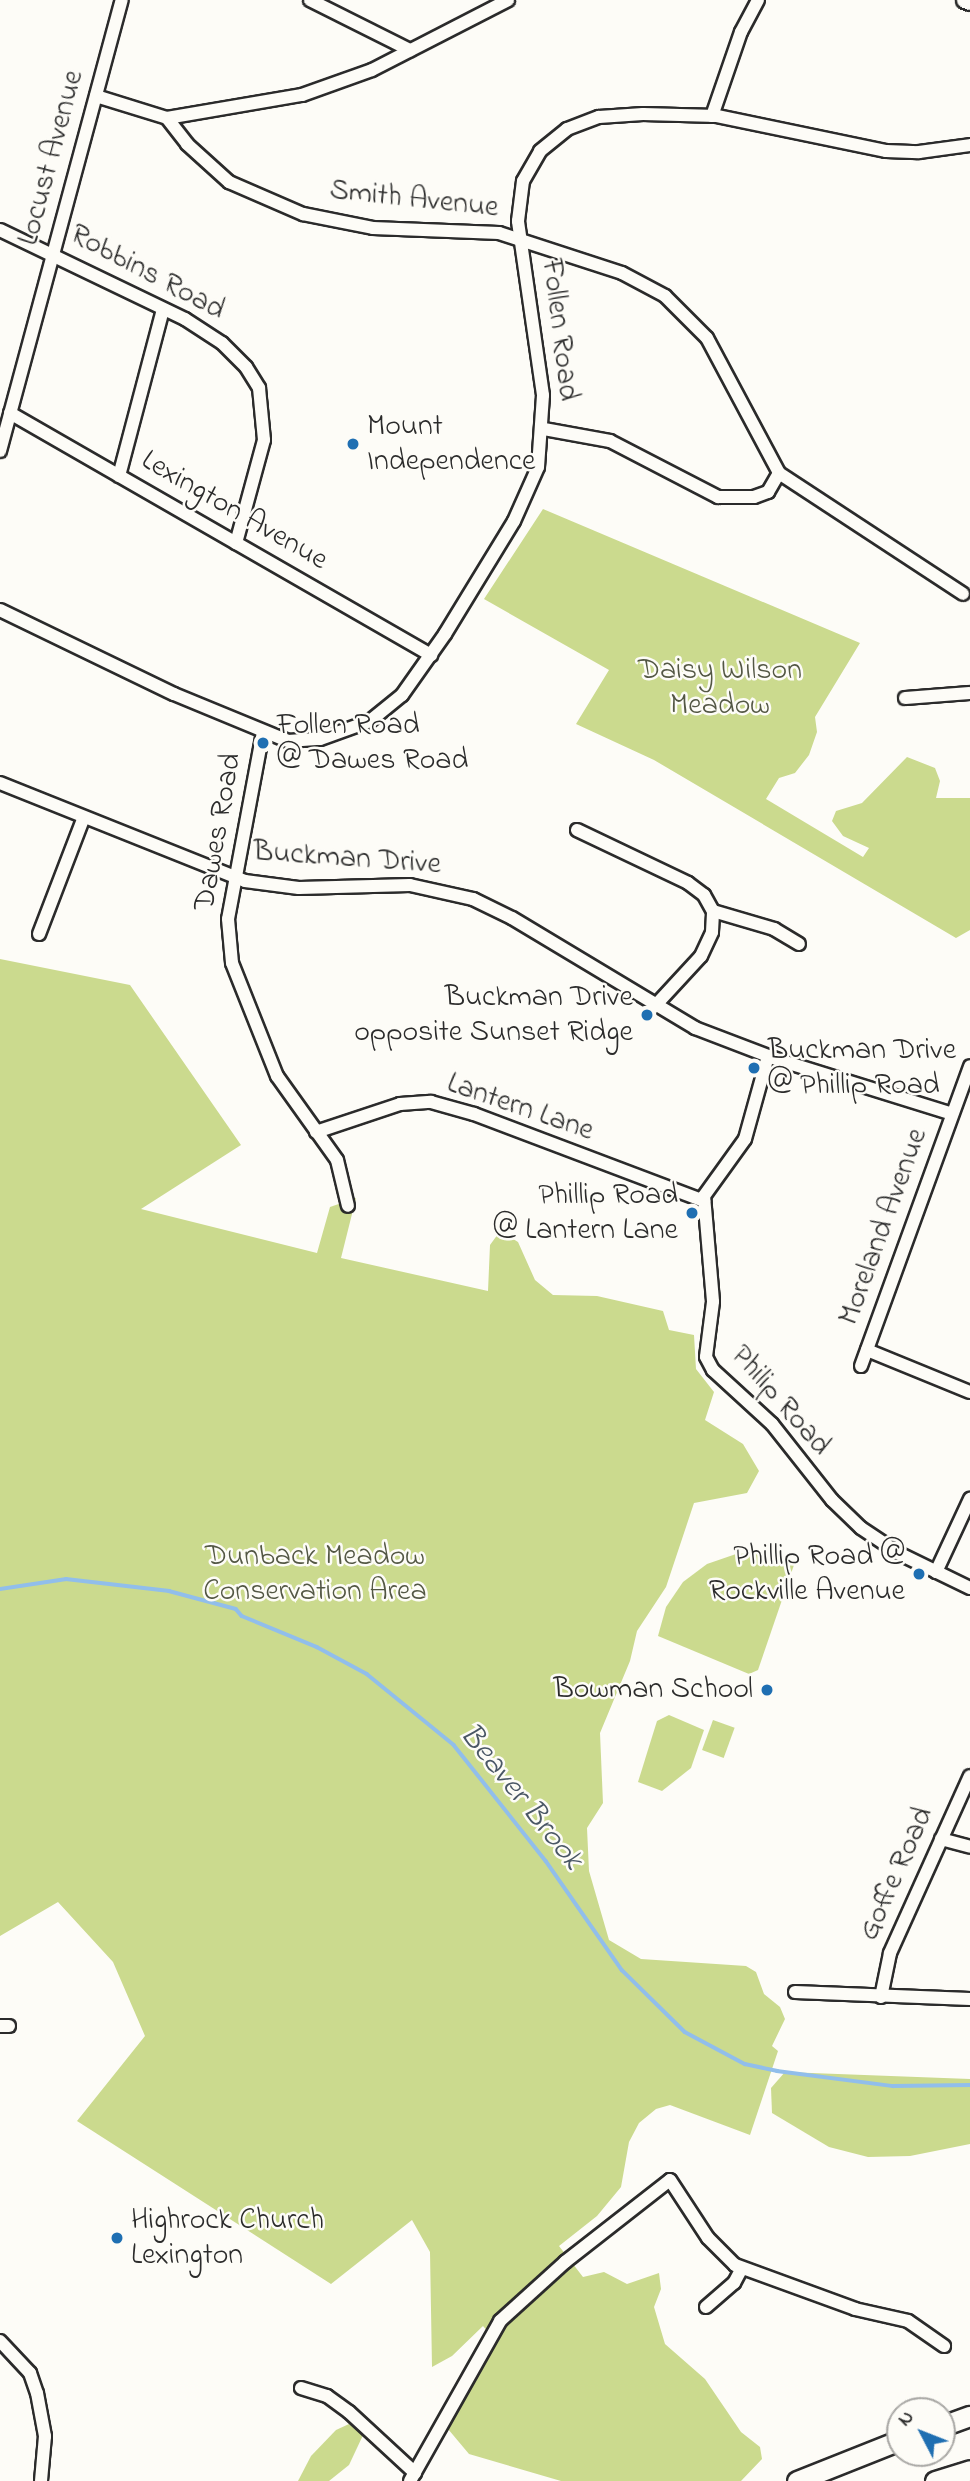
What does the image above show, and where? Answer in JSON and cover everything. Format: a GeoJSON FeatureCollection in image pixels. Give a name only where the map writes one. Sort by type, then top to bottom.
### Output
{"type":"FeatureCollection","features":[{"type":"Feature","properties":{"kind":"highway"},"geometry":{"type":"LineString","coordinates":[[797,2481],[886,2446]]}},
{"type":"Feature","properties":{"kind":"highway"},"geometry":{"type":"LineString","coordinates":[[935,2481],[970,2470]]}},
{"type":"Feature","properties":{"kind":"main road"},"geometry":{"type":"LineString","coordinates":[[965,0],[970,2]]}},
{"type":"Feature","properties":{"kind":"street","name":"Locust Avenue"},"geometry":{"type":"LineString","coordinates":[[0,451],[122,0]]}},
{"type":"Feature","properties":{"kind":"street"},"geometry":{"type":"LineString","coordinates":[[310,0],[410,50]]}},
{"type":"Feature","properties":{"kind":"street"},"geometry":{"type":"LineString","coordinates":[[96,96],[167,118],[302,95],[340,83],[508,0]]}},
{"type":"Feature","properties":{"kind":"street"},"geometry":{"type":"LineString","coordinates":[[712,116],[741,32],[758,0]]}},
{"type":"Feature","properties":{"kind":"street","name":"Follen Road"},"geometry":{"type":"LineString","coordinates":[[0,610],[262,732],[288,741],[320,739],[370,721],[402,695],[430,655],[528,493],[544,429],[543,395],[521,240],[523,181],[540,151],[567,129],[599,117],[712,116],[886,151],[919,152],[970,145]]}},
{"type":"Feature","properties":{"kind":"street","name":"Smith Avenue"},"geometry":{"type":"LineString","coordinates":[[167,118],[187,144],[229,182],[304,215],[373,228],[499,233],[622,273],[665,296],[685,313],[728,372],[779,473]]}},
{"type":"Feature","properties":{"kind":"street","name":"Robbins Road"},"geometry":{"type":"LineString","coordinates":[[0,230],[54,253],[222,342],[259,388],[264,440],[236,543]]}},
{"type":"Feature","properties":{"kind":"street"},"geometry":{"type":"LineString","coordinates":[[119,476],[163,310]]}},
{"type":"Feature","properties":{"kind":"street","name":"Lexington Avenue"},"geometry":{"type":"LineString","coordinates":[[10,414],[430,655]]}},
{"type":"Feature","properties":{"kind":"street"},"geometry":{"type":"LineString","coordinates":[[544,429],[610,441],[718,496],[754,497],[768,492],[779,473],[963,594]]}},
{"type":"Feature","properties":{"kind":"street"},"geometry":{"type":"LineString","coordinates":[[905,698],[970,693]]}},
{"type":"Feature","properties":{"kind":"street","name":"Dawes Road"},"geometry":{"type":"LineString","coordinates":[[262,732],[228,919],[232,963],[277,1076],[337,1160],[348,1206]]}},
{"type":"Feature","properties":{"kind":"street","name":"Buckman Drive"},"geometry":{"type":"LineString","coordinates":[[0,783],[236,877],[299,888],[410,885],[449,892],[512,918],[654,1007],[695,1028],[768,1056],[952,1114]]}},
{"type":"Feature","properties":{"kind":"street"},"geometry":{"type":"LineString","coordinates":[[40,934],[84,817]]}},
{"type":"Feature","properties":{"kind":"street"},"geometry":{"type":"LineString","coordinates":[[577,830],[688,883],[704,894],[713,911],[712,932],[701,956],[654,1007]]}},
{"type":"Feature","properties":{"kind":"street"},"geometry":{"type":"LineString","coordinates":[[713,911],[774,929],[799,944]]}},
{"type":"Feature","properties":{"kind":"street"},"geometry":{"type":"LineString","coordinates":[[704,1201],[715,1178],[745,1139],[768,1056]]}},
{"type":"Feature","properties":{"kind":"street","name":"Moreland Avenue"},"geometry":{"type":"LineString","coordinates":[[861,1366],[970,1066]]}},
{"type":"Feature","properties":{"kind":"street","name":"Lantern Lane"},"geometry":{"type":"LineString","coordinates":[[316,1132],[400,1104],[431,1102],[474,1114],[704,1201]]}},
{"type":"Feature","properties":{"kind":"street","name":"Philip Road"},"geometry":{"type":"LineString","coordinates":[[704,1201],[713,1302],[706,1357],[713,1370],[772,1424],[832,1500],[861,1528],[936,1572],[970,1588]]}},
{"type":"Feature","properties":{"kind":"street"},"geometry":{"type":"LineString","coordinates":[[867,1350],[970,1392]]}},
{"type":"Feature","properties":{"kind":"street"},"geometry":{"type":"LineString","coordinates":[[936,1572],[970,1499]]}},
{"type":"Feature","properties":{"kind":"street","name":"Goffe Road"},"geometry":{"type":"LineString","coordinates":[[881,1997],[890,1953],[970,1776]]}},
{"type":"Feature","properties":{"kind":"street"},"geometry":{"type":"LineString","coordinates":[[941,1839],[970,1847]]}},
{"type":"Feature","properties":{"kind":"street"},"geometry":{"type":"LineString","coordinates":[[795,1992],[970,1998]]}},
{"type":"Feature","properties":{"kind":"street"},"geometry":{"type":"LineString","coordinates":[[301,2388],[327,2396],[349,2412],[412,2477],[500,2321],[565,2262],[670,2180],[708,2238],[723,2256],[742,2268],[825,2299],[908,2321],[944,2346]]}},
{"type":"Feature","properties":{"kind":"street"},"geometry":{"type":"LineString","coordinates":[[706,2307],[734,2283],[742,2268]]}},
{"type":"Feature","properties":{"kind":"street"},"geometry":{"type":"LineString","coordinates":[[0,2341],[30,2373],[37,2393],[45,2436],[41,2481]]}},
{"type":"Feature","properties":{"kind":"green space","name":"Daisy Wilson Meadow"},"geometry":{"type":"Polygon","coordinates":[[[543,509],[860,643],[815,717],[817,732],[809,755],[795,773],[779,778],[766,799],[863,857],[869,848],[843,836],[832,821],[836,811],[862,803],[907,757],[935,768],[940,781],[936,798],[970,798],[970,930],[956,938],[654,760],[576,724],[609,670],[484,599],[543,509]]]}},
{"type":"Feature","properties":{"kind":"green space","name":"Dunback Meadow Conservation Area"},"geometry":{"type":"Polygon","coordinates":[[[0,959],[130,985],[241,1145],[141,1209],[317,1253],[330,1207],[356,1198],[341,1258],[488,1291],[490,1245],[498,1234],[507,1235],[518,1242],[535,1280],[553,1295],[597,1296],[663,1311],[669,1330],[694,1335],[696,1369],[714,1392],[705,1420],[743,1444],[759,1471],[747,1493],[694,1503],[666,1587],[637,1631],[630,1661],[600,1733],[603,1803],[587,1828],[589,1871],[609,1940],[641,1959],[746,1966],[756,1972],[764,1994],[780,2007],[785,2019],[772,2046],[778,2051],[750,2135],[670,2105],[656,2109],[639,2123],[629,2142],[621,2187],[597,2216],[559,2246],[583,2277],[604,2272],[627,2284],[659,2273],[661,2289],[654,2307],[665,2344],[705,2379],[741,2432],[760,2447],[762,2459],[741,2481],[561,2481],[469,2454],[448,2429],[496,2341],[483,2326],[452,2356],[432,2367],[430,2252],[412,2220],[331,2284],[77,2121],[145,2036],[113,1962],[58,1902],[0,1936],[0,959]]]}},
{"type":"Feature","properties":{"kind":"green space"},"geometry":{"type":"Polygon","coordinates":[[[766,1553],[795,1562],[758,1670],[749,1674],[658,1636],[666,1607],[683,1582],[707,1564],[736,1554],[766,1553]]]}},
{"type":"Feature","properties":{"kind":"green space"},"geometry":{"type":"Polygon","coordinates":[[[669,1715],[704,1730],[691,1768],[662,1791],[638,1782],[657,1721],[669,1715]]]}},
{"type":"Feature","properties":{"kind":"green space"},"geometry":{"type":"Polygon","coordinates":[[[713,1720],[735,1728],[724,1758],[702,1750],[713,1720]]]}},
{"type":"Feature","properties":{"kind":"green space"},"geometry":{"type":"Polygon","coordinates":[[[785,2072],[970,2079],[970,2144],[910,2156],[868,2157],[829,2147],[772,2113],[771,2088],[785,2072]]]}},
{"type":"Feature","properties":{"kind":"green space"},"geometry":{"type":"Polygon","coordinates":[[[349,2424],[364,2433],[349,2465],[329,2481],[298,2481],[311,2456],[336,2430],[349,2424]]]}},
{"type":"Feature","properties":{"kind":"waterway","name":"Beaver Brook"},"geometry":{"type":"LineString","coordinates":[[0,1589],[66,1579],[169,1591],[236,1609],[242,1616],[317,1647],[367,1674],[454,1745],[546,1861],[622,1970],[685,2032],[745,2064],[777,2071],[893,2086],[970,2085]]}},
{"type":"Feature","properties":{"kind":"place","name":"Mount Independence"},"geometry":{"type":"Point","coordinates":[353,444]}},
{"type":"Feature","properties":{"kind":"place","name":"Follen Road @ Dawes Road"},"geometry":{"type":"Point","coordinates":[263,743]}},
{"type":"Feature","properties":{"kind":"place","name":"Buckman Drive opposite Sunset Ridge"},"geometry":{"type":"Point","coordinates":[647,1015]}},
{"type":"Feature","properties":{"kind":"place","name":"Buckman Drive @ Phillip Road"},"geometry":{"type":"Point","coordinates":[754,1068]}},
{"type":"Feature","properties":{"kind":"place","name":"Phillip Road @ Lantern Lane"},"geometry":{"type":"Point","coordinates":[692,1213]}},
{"type":"Feature","properties":{"kind":"place","name":"Phillip Road @ Rockville Avenue"},"geometry":{"type":"Point","coordinates":[919,1574]}},
{"type":"Feature","properties":{"kind":"place","name":"Bowman School"},"geometry":{"type":"Point","coordinates":[767,1690]}},
{"type":"Feature","properties":{"kind":"place","name":"Highrock Church Lexington"},"geometry":{"type":"Point","coordinates":[117,2238]}}]}
